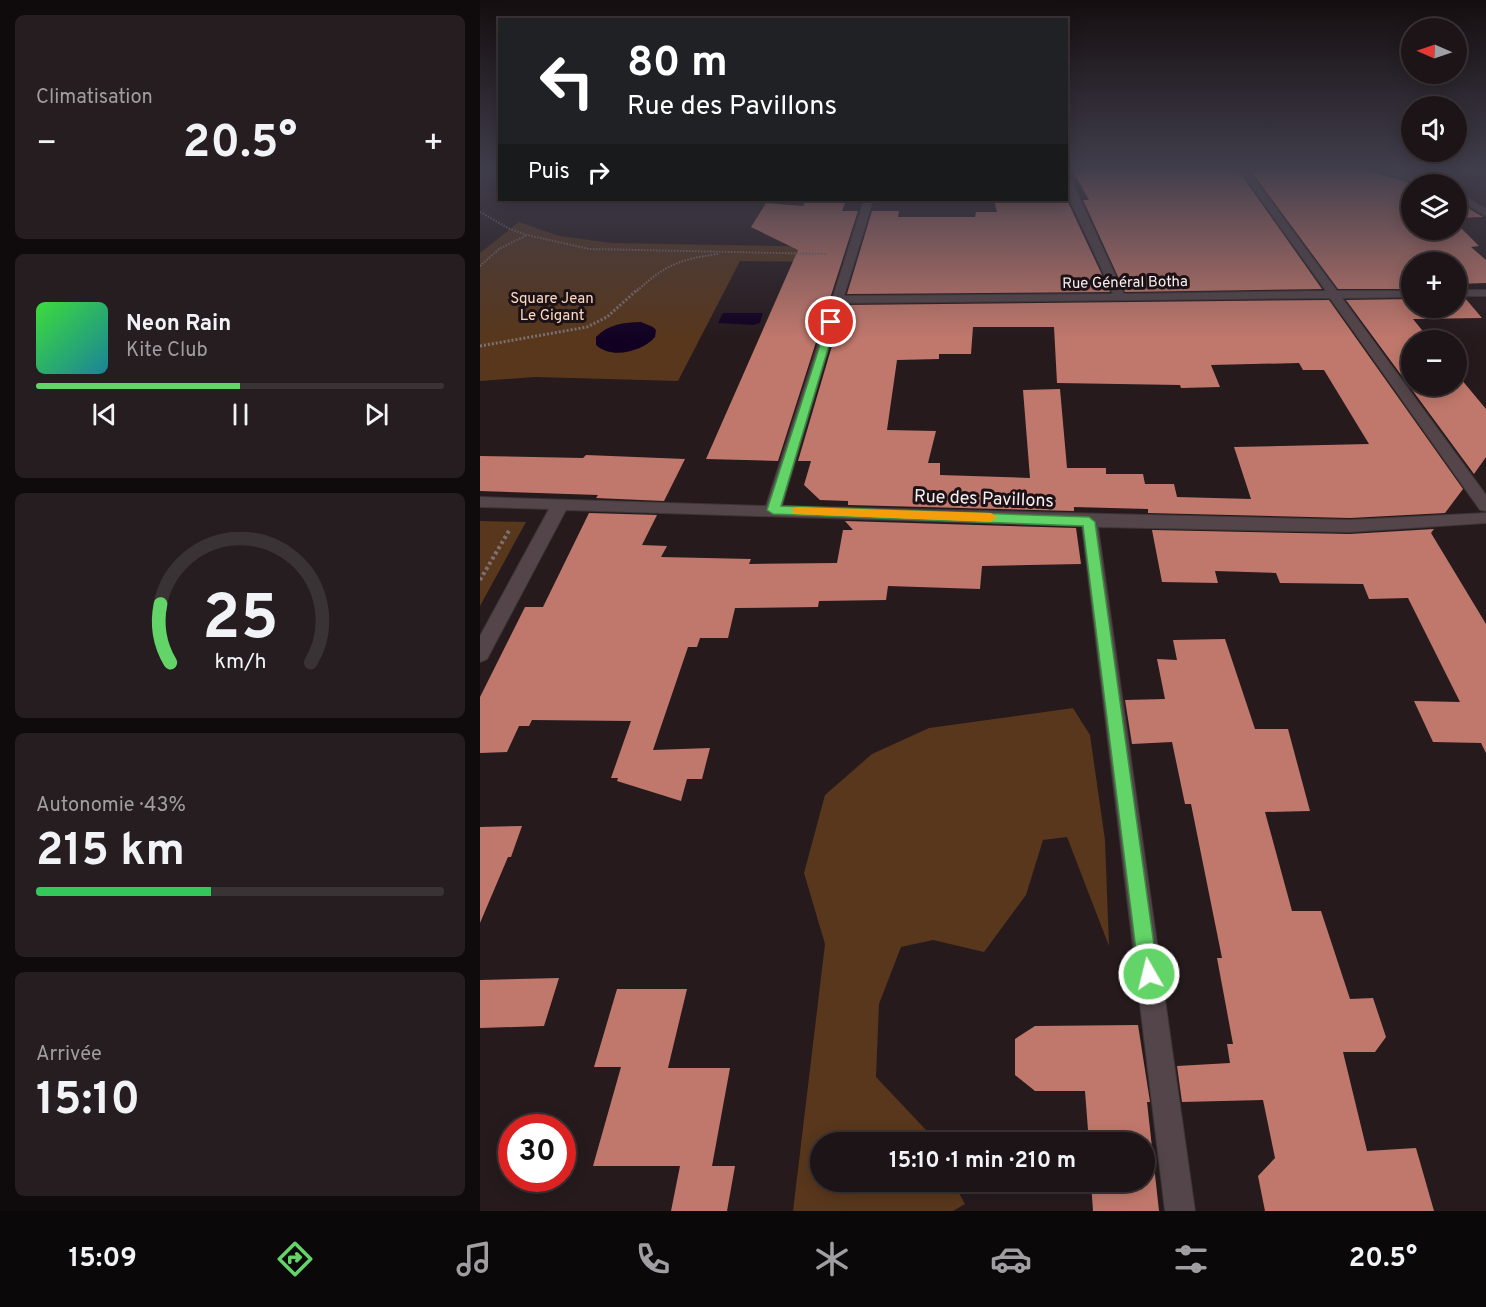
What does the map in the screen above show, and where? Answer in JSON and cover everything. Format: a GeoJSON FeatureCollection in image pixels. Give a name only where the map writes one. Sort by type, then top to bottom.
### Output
{"type":"FeatureCollection","features":[{"type":"Feature","properties":{"kind":"street"},"geometry":{"type":"LineString","coordinates":[[773,510],[860,227]]}},
{"type":"Feature","properties":{"kind":"street"},"geometry":{"type":"LineString","coordinates":[[1087,227],[1120,297]]}},
{"type":"Feature","properties":{"kind":"street"},"geometry":{"type":"LineString","coordinates":[[1285,227],[1486,507]]}},
{"type":"Feature","properties":{"kind":"street"},"geometry":{"type":"LineString","coordinates":[[1467,293],[1486,293]]}},
{"type":"Feature","properties":{"kind":"street","name":"Rue Général Botha"},"geometry":{"type":"LineString","coordinates":[[838,300],[1401,294]]}},
{"type":"Feature","properties":{"kind":"street","name":"Rue des Pavillons"},"geometry":{"type":"LineString","coordinates":[[480,501],[1089,522],[1350,526],[1486,518]]}},
{"type":"Feature","properties":{"kind":"street"},"geometry":{"type":"LineString","coordinates":[[480,654],[556,511],[563,504]]}},
{"type":"Feature","properties":{"kind":"street"},"geometry":{"type":"LineString","coordinates":[[1089,522],[1180,1211]]}},
{"type":"Feature","properties":{"kind":"path"},"geometry":{"type":"LineString","coordinates":[[506,227],[527,235],[589,249],[852,254]]}},
{"type":"Feature","properties":{"kind":"path"},"geometry":{"type":"LineString","coordinates":[[480,266],[499,249],[527,235]]}},
{"type":"Feature","properties":{"kind":"path"},"geometry":{"type":"LineString","coordinates":[[480,346],[587,327],[607,316],[660,270],[690,258],[730,252]]}},
{"type":"Feature","properties":{"kind":"path"},"geometry":{"type":"LineString","coordinates":[[480,580],[482,573],[510,529]]}},
{"type":"Feature","properties":{"kind":"green space","name":"Square Jean Le Gigant"},"geometry":{"type":"Polygon","coordinates":[[[513,227],[532,227],[559,236],[612,243],[840,247],[834,262],[740,261],[678,381],[535,377],[480,381],[480,253],[513,227]]]}},
{"type":"Feature","properties":{"kind":"green space"},"geometry":{"type":"Polygon","coordinates":[[[480,521],[526,522],[480,606],[480,521]]]}},
{"type":"Feature","properties":{"kind":"green space"},"geometry":{"type":"Polygon","coordinates":[[[1073,708],[1090,735],[1105,840],[1109,946],[1067,837],[1043,840],[1026,895],[984,952],[933,940],[901,947],[879,1004],[876,1077],[928,1132],[810,1132],[810,1192],[958,1192],[965,1204],[953,1211],[793,1211],[825,944],[804,873],[825,795],[872,754],[929,728],[1073,708]]]}},
{"type":"Feature","properties":{"kind":"shaded area"},"geometry":{"type":"Polygon","coordinates":[[[723,313],[763,313],[760,323],[753,325],[718,323],[723,313]]]}},
{"type":"Feature","properties":{"kind":"shaded area"},"geometry":{"type":"Polygon","coordinates":[[[641,322],[656,330],[655,337],[643,346],[619,353],[603,350],[596,345],[596,337],[605,330],[622,324],[641,322]]]}},
{"type":"Feature","properties":{"kind":"building"},"geometry":{"type":"Polygon","coordinates":[[[751,227],[853,227],[778,461],[706,459],[798,250],[751,227]]]}},
{"type":"Feature","properties":{"kind":"building"},"geometry":{"type":"Polygon","coordinates":[[[867,227],[1079,227],[1110,292],[847,294],[867,227]]]}},
{"type":"Feature","properties":{"kind":"building"},"geometry":{"type":"Polygon","coordinates":[[[1095,227],[1278,227],[1322,289],[1125,292],[1095,227]]]}},
{"type":"Feature","properties":{"kind":"building"},"geometry":{"type":"Polygon","coordinates":[[[1292,227],[1401,227],[1401,240],[1467,240],[1467,234],[1479,246],[1471,247],[1486,260],[1486,283],[1467,284],[1467,252],[1401,252],[1401,289],[1338,289],[1292,227]]]}},
{"type":"Feature","properties":{"kind":"building"},"geometry":{"type":"Polygon","coordinates":[[[1401,299],[1401,318],[1467,318],[1467,300],[1482,318],[1413,319],[1422,330],[1401,330],[1401,375],[1346,300],[1401,299]]]}},
{"type":"Feature","properties":{"kind":"building"},"geometry":{"type":"Polygon","coordinates":[[[1329,300],[1463,489],[1445,513],[1350,518],[1148,513],[1148,509],[1074,507],[1074,511],[848,505],[848,501],[820,500],[804,485],[811,461],[798,461],[844,305],[1329,300]],[[973,327],[971,354],[939,354],[939,359],[897,360],[887,430],[936,431],[928,463],[940,463],[940,475],[1030,478],[1023,390],[1060,389],[1067,468],[1106,468],[1106,474],[1143,474],[1145,484],[1174,484],[1177,497],[1251,499],[1234,447],[1369,444],[1324,370],[1303,370],[1299,363],[1211,365],[1220,387],[1181,388],[1180,385],[1057,383],[1054,327],[973,327]]]}},
{"type":"Feature","properties":{"kind":"building"},"geometry":{"type":"Polygon","coordinates":[[[1467,386],[1486,409],[1486,457],[1474,474],[1417,396],[1467,396],[1467,386]]]}},
{"type":"Feature","properties":{"kind":"building"},"geometry":{"type":"Polygon","coordinates":[[[586,455],[685,459],[664,501],[596,498],[598,495],[480,491],[480,456],[583,458],[586,455]]]}},
{"type":"Feature","properties":{"kind":"building"},"geometry":{"type":"Polygon","coordinates":[[[589,513],[657,515],[642,545],[667,546],[661,557],[751,559],[749,564],[837,563],[843,530],[853,530],[845,521],[1076,528],[1081,564],[982,566],[980,589],[888,586],[886,600],[819,601],[818,607],[735,608],[728,638],[700,638],[697,647],[688,647],[653,750],[710,748],[702,779],[687,779],[681,801],[617,781],[618,778],[611,778],[631,721],[532,720],[529,726],[519,726],[507,752],[480,753],[480,697],[525,607],[543,607],[589,513]]]}},
{"type":"Feature","properties":{"kind":"building"},"geometry":{"type":"Polygon","coordinates":[[[1434,529],[1431,533],[1486,624],[1486,753],[1481,743],[1433,742],[1414,701],[1460,702],[1408,598],[1369,599],[1363,584],[1280,583],[1276,573],[1215,571],[1218,583],[1162,582],[1152,530],[1350,534],[1434,529]]]}},
{"type":"Feature","properties":{"kind":"building"},"geometry":{"type":"Polygon","coordinates":[[[1225,639],[1255,729],[1288,729],[1310,811],[1265,812],[1292,911],[1321,911],[1350,999],[1373,998],[1386,1037],[1375,1052],[1343,1052],[1367,1151],[1416,1148],[1434,1211],[1265,1211],[1258,1176],[1275,1158],[1263,1100],[1182,1102],[1177,1066],[1230,1063],[1227,1044],[1233,1044],[1217,958],[1222,958],[1191,804],[1185,804],[1172,742],[1132,744],[1125,700],[1165,699],[1157,659],[1177,660],[1173,640],[1225,639]]]}},
{"type":"Feature","properties":{"kind":"building"},"geometry":{"type":"Polygon","coordinates":[[[522,826],[511,857],[508,857],[480,923],[480,827],[522,826]]]}},
{"type":"Feature","properties":{"kind":"building"},"geometry":{"type":"Polygon","coordinates":[[[559,978],[544,1026],[480,1028],[480,980],[559,978]]]}},
{"type":"Feature","properties":{"kind":"building"},"geometry":{"type":"Polygon","coordinates":[[[617,989],[687,989],[668,1068],[730,1068],[712,1166],[735,1166],[727,1211],[671,1211],[680,1166],[593,1166],[621,1067],[594,1067],[617,989]]]}},
{"type":"Feature","properties":{"kind":"building"},"geometry":{"type":"Polygon","coordinates":[[[1138,1025],[1150,1102],[1147,1102],[1150,1132],[1088,1132],[1085,1091],[1035,1091],[1015,1075],[1015,1039],[1035,1026],[1138,1025]]]}},
{"type":"Feature","properties":{"kind":"building"},"geometry":{"type":"Polygon","coordinates":[[[1155,1175],[1159,1211],[1093,1211],[1092,1192],[1155,1192],[1155,1175]]]}},
{"type":"Feature","properties":{"kind":"slow traffic"},"geometry":{"type":"LineString","coordinates":[[797,511],[991,517]]}},
{"type":"Feature","properties":{"kind":"route"},"geometry":{"type":"LineString","coordinates":[[831,322],[773,510],[1089,522],[1149,974]]}}]}
